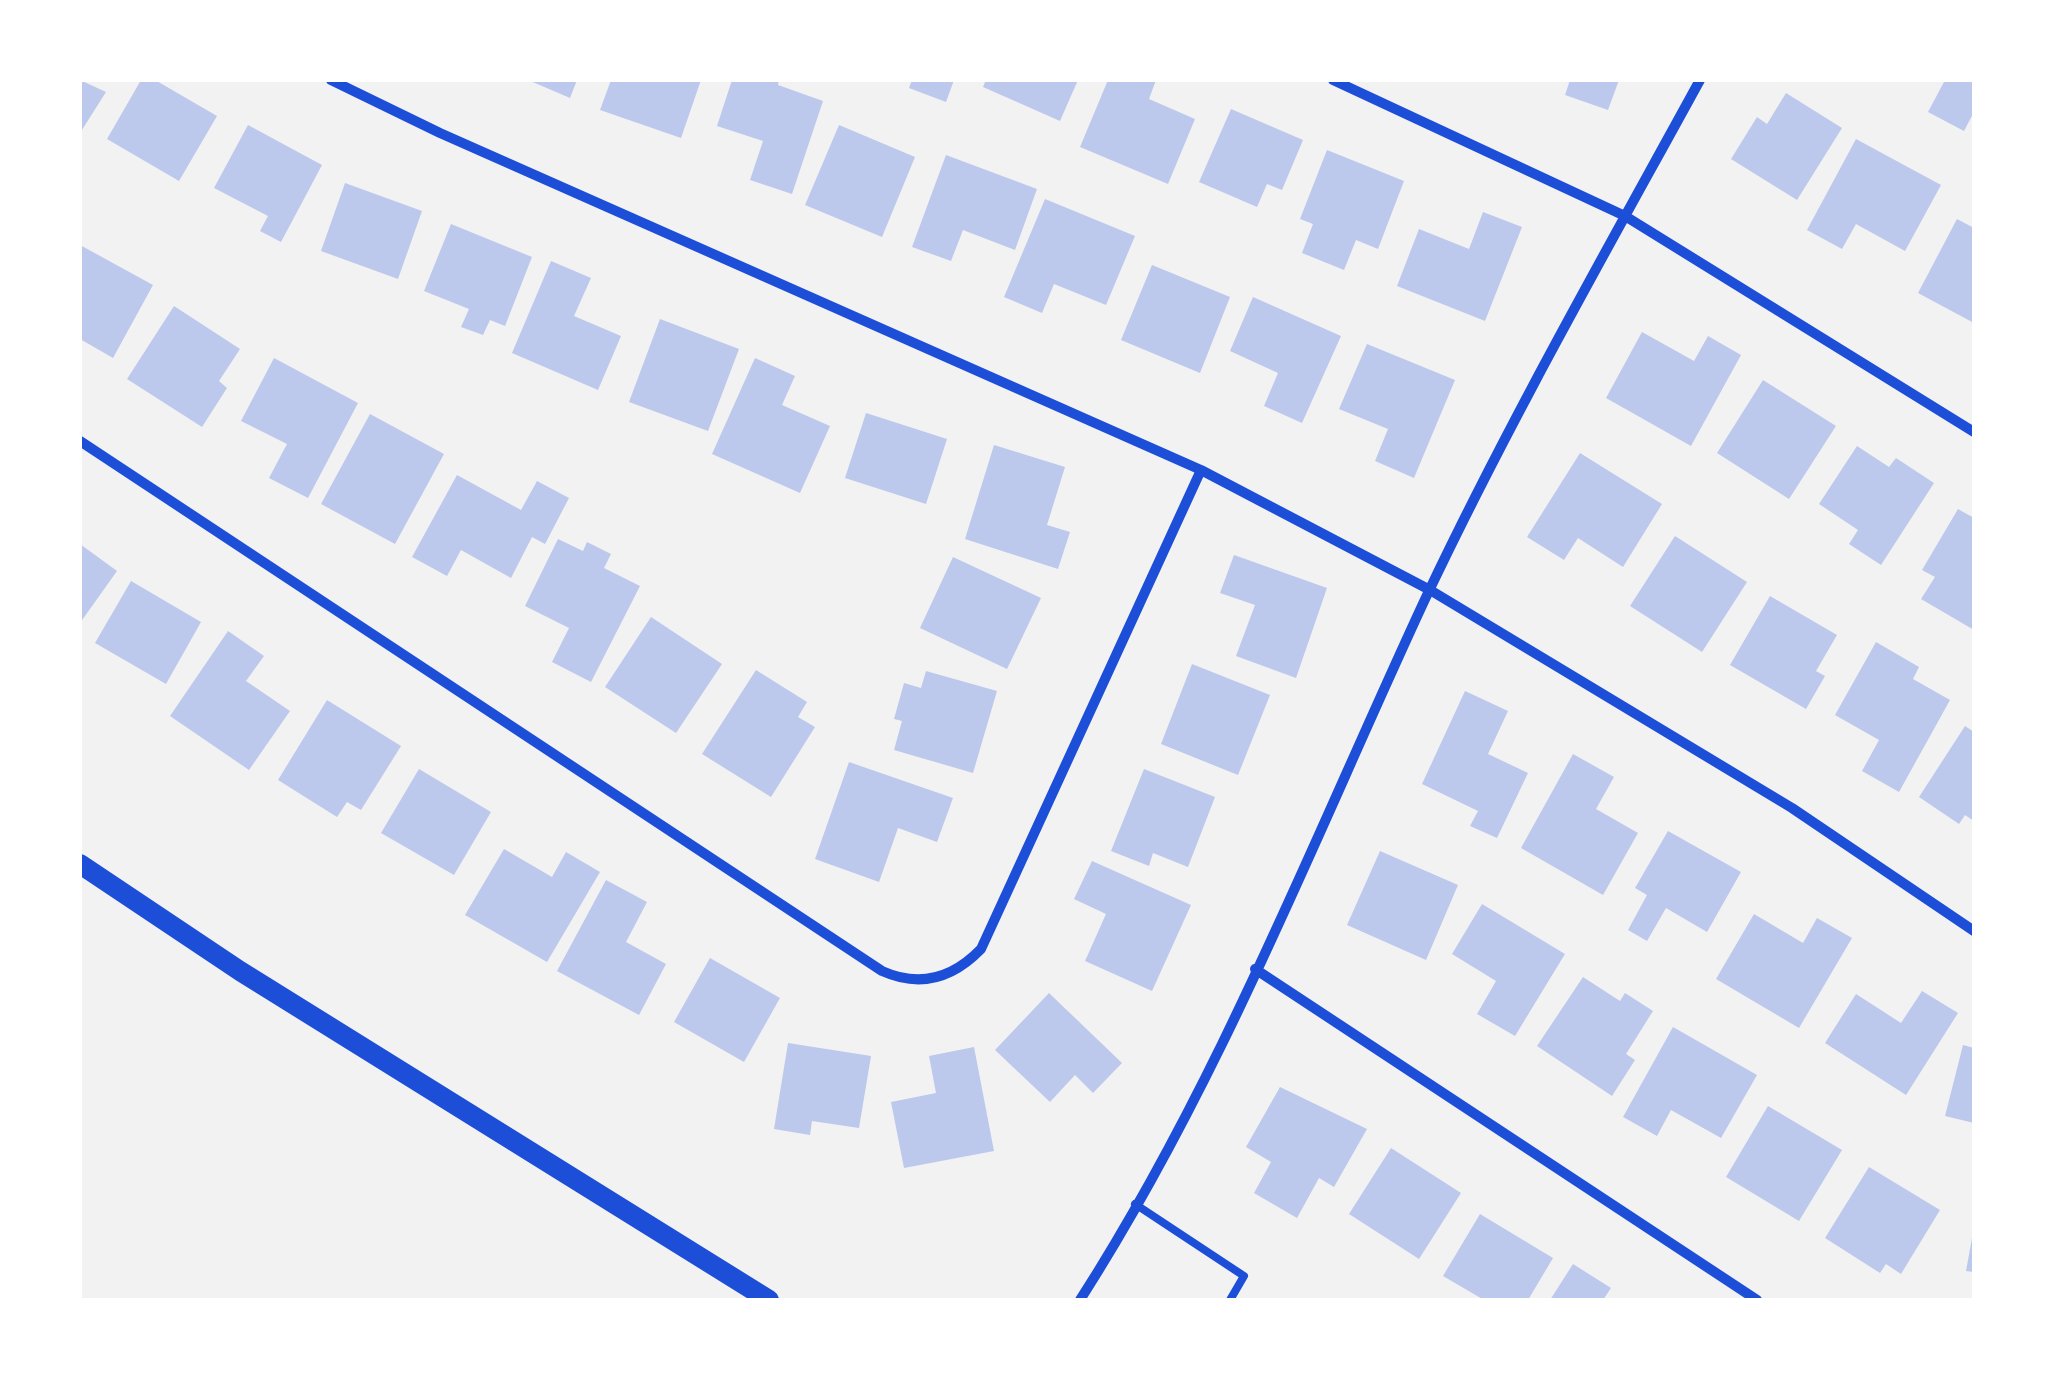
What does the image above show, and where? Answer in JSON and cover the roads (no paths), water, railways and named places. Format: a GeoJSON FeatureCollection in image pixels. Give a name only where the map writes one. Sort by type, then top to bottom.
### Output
{"type":"FeatureCollection","features":[{"type":"Feature","properties":{"kind":"main road"},"geometry":{"type":"LineString","coordinates":[[80,864],[240,971],[769,1300]]}},
{"type":"Feature","properties":{"kind":"street"},"geometry":{"type":"LineString","coordinates":[[331,80],[440,134],[1201,470],[1430,590],[1792,808],[1974,932]]}},
{"type":"Feature","properties":{"kind":"street"},"geometry":{"type":"LineString","coordinates":[[1333,80],[1625,216],[1974,432]]}},
{"type":"Feature","properties":{"kind":"street"},"geometry":{"type":"LineString","coordinates":[[1080,1300],[1135,1204],[1255,970],[1430,590],[1700,80]]}},
{"type":"Feature","properties":{"kind":"street"},"geometry":{"type":"LineString","coordinates":[[80,441],[882,971],[919,981],[964,966],[981,949],[1201,470]]}},
{"type":"Feature","properties":{"kind":"street"},"geometry":{"type":"LineString","coordinates":[[1255,970],[1757,1300]]}},
{"type":"Feature","properties":{"kind":"lane"},"geometry":{"type":"LineString","coordinates":[[1135,1204],[1244,1276],[1230,1300]]}}]}
